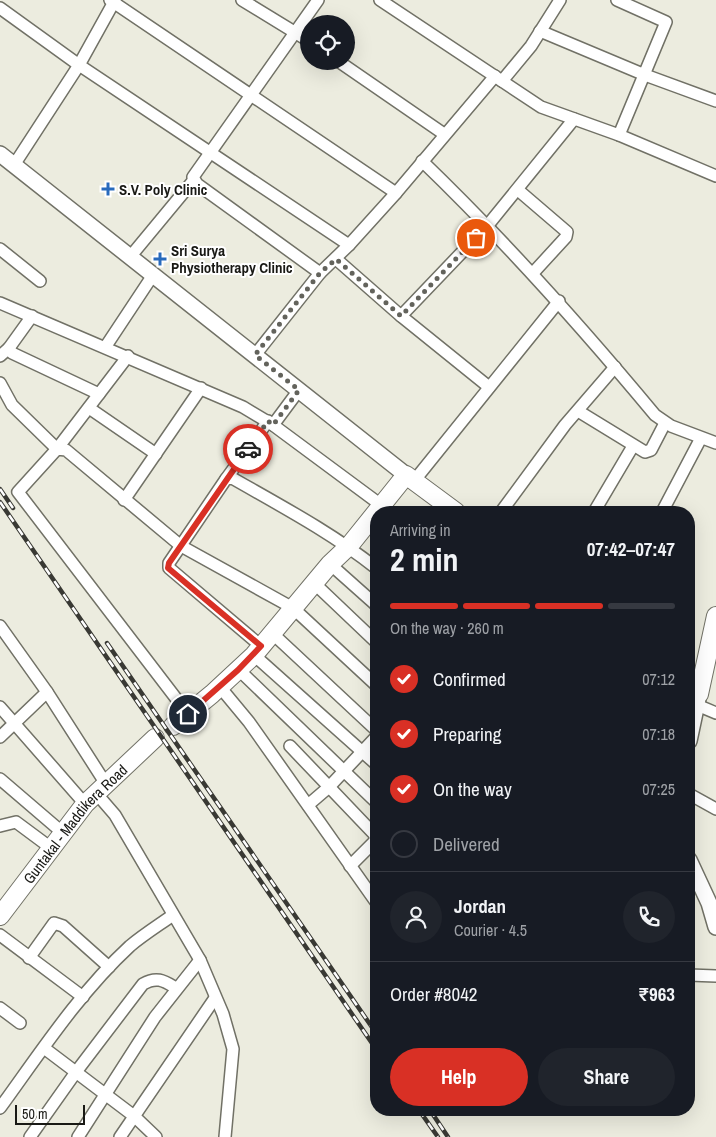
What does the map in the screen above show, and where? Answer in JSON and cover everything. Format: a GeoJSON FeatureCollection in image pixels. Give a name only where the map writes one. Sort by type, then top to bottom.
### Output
{"type":"FeatureCollection","features":[{"type":"Feature","properties":{"kind":"main road"},"geometry":{"type":"LineString","coordinates":[[381,505],[410,478],[448,506]]}},
{"type":"Feature","properties":{"kind":"main road"},"geometry":{"type":"LineString","coordinates":[[173,726],[220,687],[262,645],[370,519]]}},
{"type":"Feature","properties":{"kind":"main road"},"geometry":{"type":"LineString","coordinates":[[695,695],[716,616]]}},
{"type":"Feature","properties":{"kind":"main road","name":"Guntakal - Maddikera Road"},"geometry":{"type":"LineString","coordinates":[[0,916],[51,848],[95,794],[155,738]]}},
{"type":"Feature","properties":{"kind":"street"},"geometry":{"type":"LineString","coordinates":[[242,0],[300,35]]}},
{"type":"Feature","properties":{"kind":"street"},"geometry":{"type":"LineString","coordinates":[[130,257],[193,181],[194,174],[318,0]]}},
{"type":"Feature","properties":{"kind":"street"},"geometry":{"type":"LineString","coordinates":[[380,0],[540,107],[619,135],[716,176]]}},
{"type":"Feature","properties":{"kind":"street"},"geometry":{"type":"LineString","coordinates":[[255,355],[320,273],[349,245],[396,193],[444,134],[498,79],[540,31],[560,0]]}},
{"type":"Feature","properties":{"kind":"street"},"geometry":{"type":"LineString","coordinates":[[617,0],[666,22],[619,135]]}},
{"type":"Feature","properties":{"kind":"street"},"geometry":{"type":"LineString","coordinates":[[14,165],[80,65],[113,1],[396,193]]}},
{"type":"Feature","properties":{"kind":"street"},"geometry":{"type":"LineString","coordinates":[[0,8],[80,65],[349,245]]}},
{"type":"Feature","properties":{"kind":"street"},"geometry":{"type":"LineString","coordinates":[[540,31],[645,75],[716,101]]}},
{"type":"Feature","properties":{"kind":"street"},"geometry":{"type":"LineString","coordinates":[[351,70],[444,134]]}},
{"type":"Feature","properties":{"kind":"street"},"geometry":{"type":"LineString","coordinates":[[401,316],[488,225],[574,119]]}},
{"type":"Feature","properties":{"kind":"street"},"geometry":{"type":"LineString","coordinates":[[0,154],[410,478],[489,387],[559,301]]}},
{"type":"Feature","properties":{"kind":"street"},"geometry":{"type":"LineString","coordinates":[[422,161],[488,225],[559,301],[655,415],[665,423],[716,443]]}},
{"type":"Feature","properties":{"kind":"street"},"geometry":{"type":"LineString","coordinates":[[193,181],[320,273]]}},
{"type":"Feature","properties":{"kind":"street"},"geometry":{"type":"LineString","coordinates":[[518,190],[567,232],[566,236],[533,273]]}},
{"type":"Feature","properties":{"kind":"street"},"geometry":{"type":"LineString","coordinates":[[2,254],[40,281]]}},
{"type":"Feature","properties":{"kind":"street"},"geometry":{"type":"LineString","coordinates":[[336,259],[401,316],[489,387]]}},
{"type":"Feature","properties":{"kind":"street"},"geometry":{"type":"LineString","coordinates":[[106,346],[153,275]]}},
{"type":"Feature","properties":{"kind":"street"},"geometry":{"type":"LineString","coordinates":[[0,302],[244,407],[271,423],[381,505]]}},
{"type":"Feature","properties":{"kind":"street"},"geometry":{"type":"LineString","coordinates":[[0,356],[9,348],[32,316]]}},
{"type":"Feature","properties":{"kind":"street"},"geometry":{"type":"LineString","coordinates":[[9,348],[12,353],[99,394]]}},
{"type":"Feature","properties":{"kind":"street"},"geometry":{"type":"LineString","coordinates":[[128,356],[58,449],[18,492],[188,714]]}},
{"type":"Feature","properties":{"kind":"street"},"geometry":{"type":"LineString","coordinates":[[506,506],[578,411],[615,367]]}},
{"type":"Feature","properties":{"kind":"street"},"geometry":{"type":"LineString","coordinates":[[0,384],[12,405],[58,449],[66,450],[180,546],[292,608],[370,680]]}},
{"type":"Feature","properties":{"kind":"street"},"geometry":{"type":"LineString","coordinates":[[124,500],[201,388]]}},
{"type":"Feature","properties":{"kind":"street"},"geometry":{"type":"LineString","coordinates":[[299,390],[226,479],[169,563],[171,572],[262,645],[370,726]]}},
{"type":"Feature","properties":{"kind":"street"},"geometry":{"type":"LineString","coordinates":[[89,408],[156,454]]}},
{"type":"Feature","properties":{"kind":"street"},"geometry":{"type":"LineString","coordinates":[[578,411],[633,446],[648,452],[651,450],[665,423]]}},
{"type":"Feature","properties":{"kind":"street"},"geometry":{"type":"LineString","coordinates":[[665,506],[701,438]]}},
{"type":"Feature","properties":{"kind":"street"},"geometry":{"type":"LineString","coordinates":[[598,506],[633,446]]}},
{"type":"Feature","properties":{"kind":"street"},"geometry":{"type":"LineString","coordinates":[[226,479],[232,478],[348,546],[370,563]]}},
{"type":"Feature","properties":{"kind":"street"},"geometry":{"type":"LineString","coordinates":[[330,564],[370,600]]}},
{"type":"Feature","properties":{"kind":"street"},"geometry":{"type":"LineString","coordinates":[[314,583],[370,636]]}},
{"type":"Feature","properties":{"kind":"street"},"geometry":{"type":"LineString","coordinates":[[0,626],[47,692],[95,794]]}},
{"type":"Feature","properties":{"kind":"street"},"geometry":{"type":"LineString","coordinates":[[262,645],[370,758]]}},
{"type":"Feature","properties":{"kind":"street"},"geometry":{"type":"LineString","coordinates":[[238,670],[370,796]]}},
{"type":"Feature","properties":{"kind":"street"},"geometry":{"type":"LineString","coordinates":[[220,687],[249,722],[370,894]]}},
{"type":"Feature","properties":{"kind":"street"},"geometry":{"type":"LineString","coordinates":[[0,737],[47,692]]}},
{"type":"Feature","properties":{"kind":"street"},"geometry":{"type":"LineString","coordinates":[[695,695],[716,713]]}},
{"type":"Feature","properties":{"kind":"street"},"geometry":{"type":"LineString","coordinates":[[0,706],[14,722],[115,814],[200,960],[223,1014],[233,1049],[224,1136]]}},
{"type":"Feature","properties":{"kind":"street"},"geometry":{"type":"LineString","coordinates":[[308,805],[330,787],[370,745]]}},
{"type":"Feature","properties":{"kind":"street"},"geometry":{"type":"LineString","coordinates":[[290,746],[370,830]]}},
{"type":"Feature","properties":{"kind":"street"},"geometry":{"type":"LineString","coordinates":[[0,779],[63,833]]}},
{"type":"Feature","properties":{"kind":"street"},"geometry":{"type":"LineString","coordinates":[[695,797],[716,809]]}},
{"type":"Feature","properties":{"kind":"street"},"geometry":{"type":"LineString","coordinates":[[0,826],[12,821],[21,824],[51,848]]}},
{"type":"Feature","properties":{"kind":"street"},"geometry":{"type":"LineString","coordinates":[[350,866],[370,846]]}},
{"type":"Feature","properties":{"kind":"street"},"geometry":{"type":"LineString","coordinates":[[695,873],[709,903],[716,927]]}},
{"type":"Feature","properties":{"kind":"street"},"geometry":{"type":"LineString","coordinates":[[0,1108],[83,997],[109,966],[131,945],[173,915]]}},
{"type":"Feature","properties":{"kind":"street"},"geometry":{"type":"LineString","coordinates":[[29,958],[54,923],[63,926],[109,966]]}},
{"type":"Feature","properties":{"kind":"street"},"geometry":{"type":"LineString","coordinates":[[0,935],[83,997]]}},
{"type":"Feature","properties":{"kind":"street"},"geometry":{"type":"LineString","coordinates":[[78,1137],[155,1017],[200,960]]}},
{"type":"Feature","properties":{"kind":"street"},"geometry":{"type":"LineString","coordinates":[[695,975],[716,976]]}},
{"type":"Feature","properties":{"kind":"street"},"geometry":{"type":"LineString","coordinates":[[30,1137],[76,1072],[143,984],[152,978],[162,979],[176,988]]}},
{"type":"Feature","properties":{"kind":"street"},"geometry":{"type":"LineString","coordinates":[[120,1137],[215,998]]}},
{"type":"Feature","properties":{"kind":"street"},"geometry":{"type":"LineString","coordinates":[[0,1008],[20,1023]]}},
{"type":"Feature","properties":{"kind":"street"},"geometry":{"type":"LineString","coordinates":[[44,1048],[134,1116],[156,1137]]}},
{"type":"Feature","properties":{"kind":"railway"},"geometry":{"type":"LineString","coordinates":[[0,489],[13,508]]}},
{"type":"Feature","properties":{"kind":"railway"},"geometry":{"type":"LineString","coordinates":[[0,502],[370,1040]]}},
{"type":"Feature","properties":{"kind":"railway"},"geometry":{"type":"LineString","coordinates":[[107,643],[370,1024]]}},
{"type":"Feature","properties":{"kind":"railway"},"geometry":{"type":"LineString","coordinates":[[423,1116],[438,1137]]}},
{"type":"Feature","properties":{"kind":"railway"},"geometry":{"type":"LineString","coordinates":[[434,1116],[448,1137]]}},
{"type":"Feature","properties":{"kind":"way so far"},"geometry":{"type":"LineString","coordinates":[[248,449],[268,421],[273,425],[299,390],[255,355],[320,273],[336,259],[401,316],[476,238]]}},
{"type":"Feature","properties":{"kind":"place","name":"S.V. Poly Clinic"},"geometry":{"type":"Point","coordinates":[108,189]}},
{"type":"Feature","properties":{"kind":"place","name":"Sri Surya Physiotherapy Clinic"},"geometry":{"type":"Point","coordinates":[160,259]}},
{"type":"Feature","properties":{"kind":"route"},"geometry":{"type":"LineString","coordinates":[[188,714],[238,670],[261,646],[168,568],[169,563],[248,449]]}}]}
